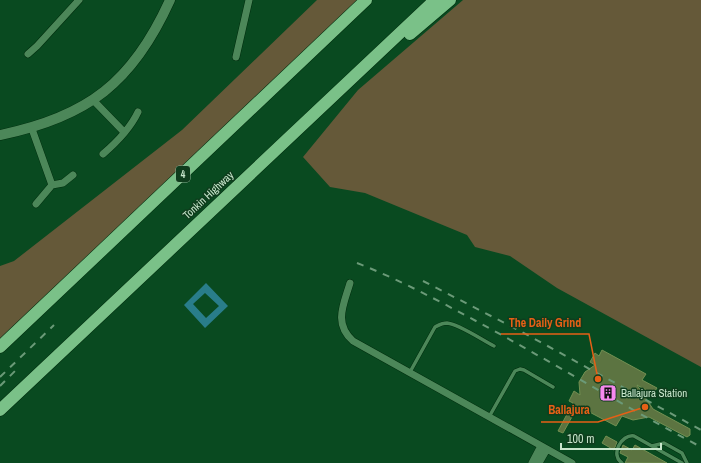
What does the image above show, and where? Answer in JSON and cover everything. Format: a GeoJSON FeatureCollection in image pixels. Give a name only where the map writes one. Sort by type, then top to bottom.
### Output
{"type":"FeatureCollection","features":[{"type":"Feature","properties":{"kind":"highway","name":"4"},"geometry":{"type":"LineString","coordinates":[[0,347],[366,0]]}},
{"type":"Feature","properties":{"kind":"highway","name":"Tonkin Highway"},"geometry":{"type":"LineString","coordinates":[[0,410],[342,86],[435,0]]}},
{"type":"Feature","properties":{"kind":"highway"},"geometry":{"type":"LineString","coordinates":[[342,86],[396,45],[450,0]]}},
{"type":"Feature","properties":{"kind":"street"},"geometry":{"type":"LineString","coordinates":[[28,54],[79,0]]}},
{"type":"Feature","properties":{"kind":"street"},"geometry":{"type":"LineString","coordinates":[[0,135],[32,129],[53,121],[94,100],[127,71],[143,51],[159,24],[170,0]]}},
{"type":"Feature","properties":{"kind":"street"},"geometry":{"type":"LineString","coordinates":[[236,57],[250,0]]}},
{"type":"Feature","properties":{"kind":"street"},"geometry":{"type":"LineString","coordinates":[[94,100],[124,132]]}},
{"type":"Feature","properties":{"kind":"street"},"geometry":{"type":"LineString","coordinates":[[103,154],[118,141],[133,122],[138,112]]}},
{"type":"Feature","properties":{"kind":"street"},"geometry":{"type":"LineString","coordinates":[[32,129],[52,185]]}},
{"type":"Feature","properties":{"kind":"street"},"geometry":{"type":"LineString","coordinates":[[36,204],[52,185],[63,183],[74,175]]}},
{"type":"Feature","properties":{"kind":"street"},"geometry":{"type":"LineString","coordinates":[[350,283],[340,322],[347,336],[361,346],[572,463]]}},
{"type":"Feature","properties":{"kind":"street"},"geometry":{"type":"LineString","coordinates":[[532,463],[544,448]]}},
{"type":"Feature","properties":{"kind":"street"},"geometry":{"type":"LineString","coordinates":[[539,463],[544,448]]}},
{"type":"Feature","properties":{"kind":"lane"},"geometry":{"type":"LineString","coordinates":[[410,372],[435,327],[440,324],[448,323],[494,346]]}},
{"type":"Feature","properties":{"kind":"lane"},"geometry":{"type":"LineString","coordinates":[[489,417],[515,371],[520,369],[553,387]]}},
{"type":"Feature","properties":{"kind":"lane"},"geometry":{"type":"LineString","coordinates":[[622,463],[619,461],[616,451],[625,437],[634,436],[682,463]]}},
{"type":"Feature","properties":{"kind":"lane"},"geometry":{"type":"LineString","coordinates":[[652,446],[664,443],[682,453],[687,463]]}},
{"type":"Feature","properties":{"kind":"shaded area"},"geometry":{"type":"Polygon","coordinates":[[[317,0],[358,0],[0,345],[0,266],[14,261],[182,130],[317,0]]]}},
{"type":"Feature","properties":{"kind":"shaded area"},"geometry":{"type":"Polygon","coordinates":[[[463,0],[701,0],[701,367],[557,288],[510,256],[475,247],[467,235],[365,193],[330,187],[303,157],[358,90],[463,0]]]}},
{"type":"Feature","properties":{"kind":"water"},"geometry":{"type":"Polygon","coordinates":[[[206,283],[228,306],[205,328],[184,305],[206,283]],[[205,293],[193,304],[206,318],[219,306],[205,293]]]}},
{"type":"Feature","properties":{"kind":"building","name":"Ballajura Station"},"geometry":{"type":"Polygon","coordinates":[[[602,350],[646,374],[642,380],[657,388],[653,394],[637,385],[653,409],[690,429],[690,435],[687,437],[649,417],[633,420],[622,416],[616,426],[578,406],[563,433],[558,431],[573,403],[569,401],[574,391],[580,395],[579,382],[585,372],[595,365],[590,362],[595,353],[599,356],[602,350]]]}},
{"type":"Feature","properties":{"kind":"building"},"geometry":{"type":"Polygon","coordinates":[[[606,436],[617,442],[614,450],[602,443],[606,436]]]}},
{"type":"Feature","properties":{"kind":"building"},"geometry":{"type":"Polygon","coordinates":[[[623,445],[632,450],[635,445],[667,463],[625,463],[628,457],[620,453],[623,445]]]}},
{"type":"Feature","properties":{"kind":"railway"},"geometry":{"type":"LineString","coordinates":[[357,263],[402,283],[461,313],[701,447]]}},
{"type":"Feature","properties":{"kind":"railway"},"geometry":{"type":"LineString","coordinates":[[423,281],[522,332],[701,430]]}},
{"type":"Feature","properties":{"kind":"railway"},"geometry":{"type":"LineString","coordinates":[[0,377],[54,325]]}},
{"type":"Feature","properties":{"kind":"railway"},"geometry":{"type":"LineString","coordinates":[[0,386],[19,367]]}},
{"type":"Feature","properties":{"kind":"place","name":"The Daily Grind"},"geometry":{"type":"Point","coordinates":[598,379]}},
{"type":"Feature","properties":{"kind":"place","name":"Ballajura Station"},"geometry":{"type":"Point","coordinates":[608,393]}},
{"type":"Feature","properties":{"kind":"place","name":"Ballajura"},"geometry":{"type":"Point","coordinates":[645,407]}}]}
